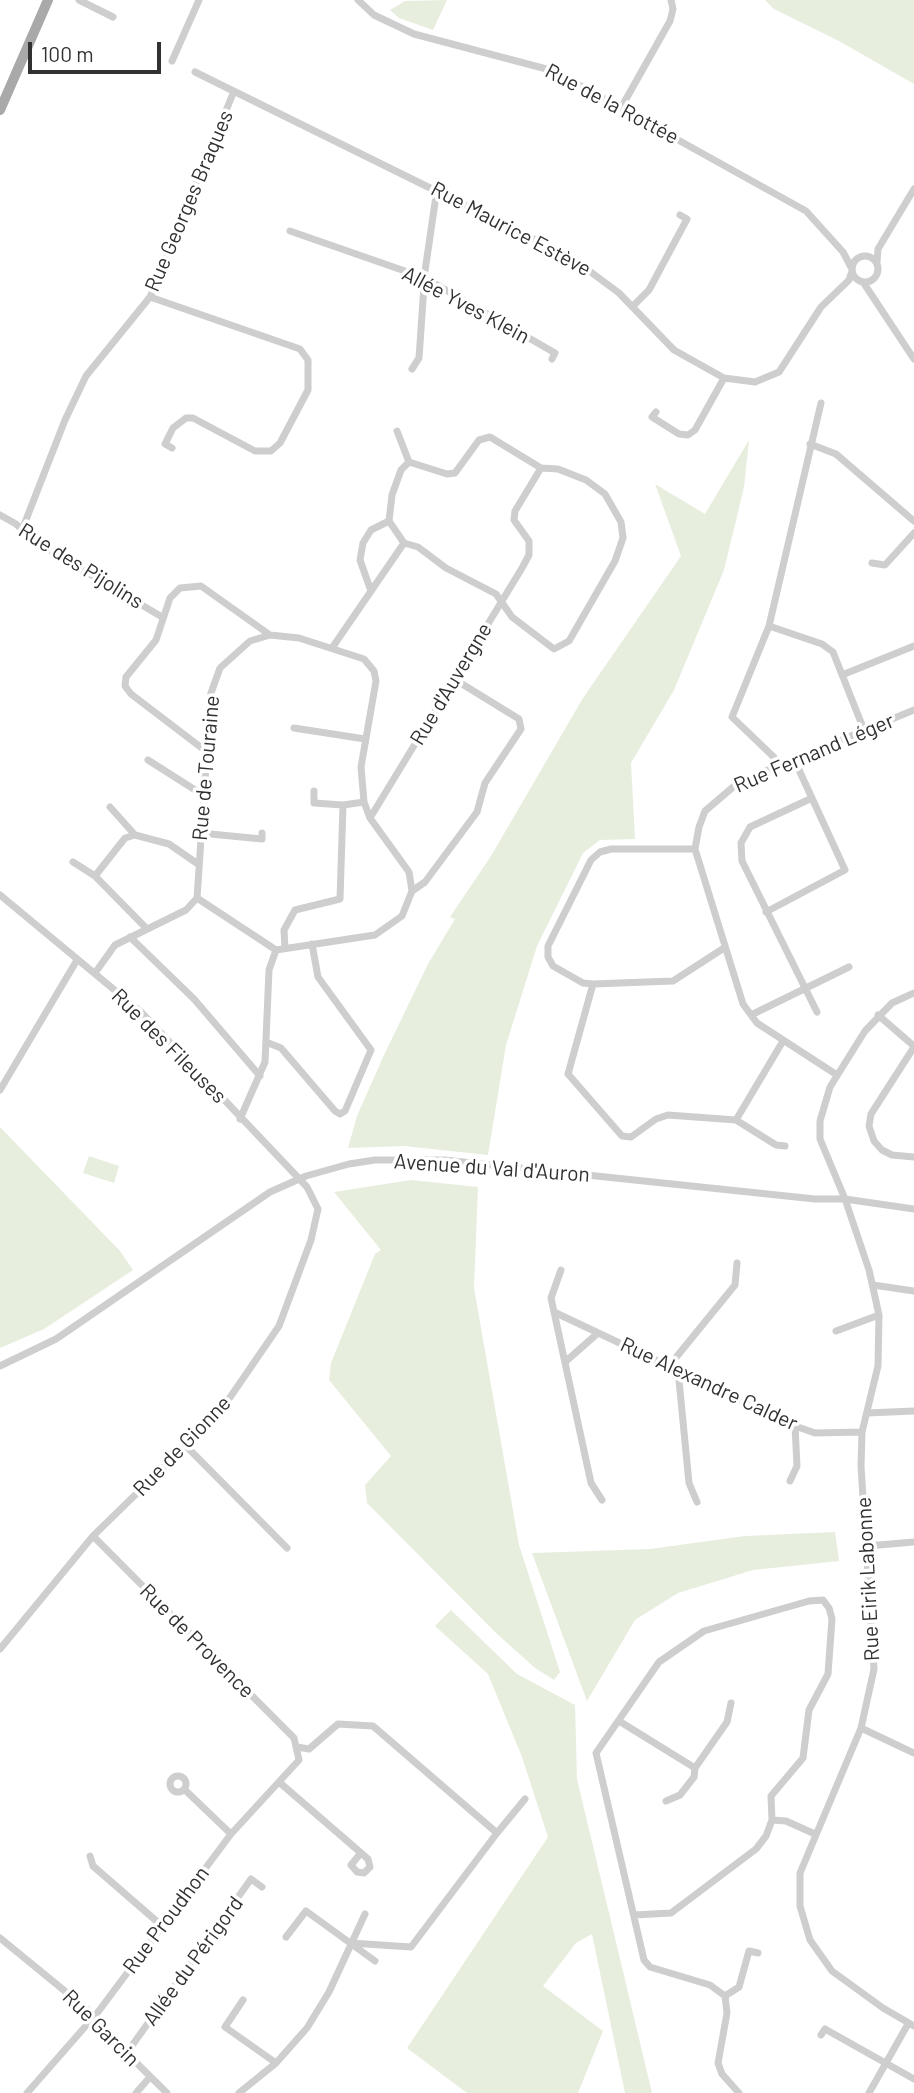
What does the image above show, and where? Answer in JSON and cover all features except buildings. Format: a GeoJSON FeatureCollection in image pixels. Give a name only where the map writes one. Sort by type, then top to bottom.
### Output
{"type":"FeatureCollection","features":[{"type":"Feature","properties":{"kind":"main road"},"geometry":{"type":"LineString","coordinates":[[0,110],[48,0]]}},
{"type":"Feature","properties":{"kind":"street"},"geometry":{"type":"LineString","coordinates":[[79,0],[113,17]]}},
{"type":"Feature","properties":{"kind":"street"},"geometry":{"type":"LineString","coordinates":[[172,61],[199,0]]}},
{"type":"Feature","properties":{"kind":"street","name":"Rue de la Rottée"},"geometry":{"type":"LineString","coordinates":[[359,0],[374,15],[414,34],[554,71],[806,211],[843,253],[852,270]]}},
{"type":"Feature","properties":{"kind":"street"},"geometry":{"type":"LineString","coordinates":[[621,108],[670,21],[673,9],[671,0]]}},
{"type":"Feature","properties":{"kind":"street","name":"Rue Maurice Estève"},"geometry":{"type":"LineString","coordinates":[[195,72],[437,189],[572,258],[633,306],[674,350],[724,378],[755,382],[779,372],[821,307],[849,280],[852,270]]}},
{"type":"Feature","properties":{"kind":"street","name":"Rue Georges Braques"},"geometry":{"type":"LineString","coordinates":[[22,530],[65,420],[86,376],[150,297],[234,91]]}},
{"type":"Feature","properties":{"kind":"street"},"geometry":{"type":"LineString","coordinates":[[412,369],[419,358],[425,278],[437,189]]}},
{"type":"Feature","properties":{"kind":"street"},"geometry":{"type":"LineString","coordinates":[[872,291],[878,271],[878,249],[914,189]]}},
{"type":"Feature","properties":{"kind":"street"},"geometry":{"type":"LineString","coordinates":[[633,306],[649,290],[687,219],[680,215]]}},
{"type":"Feature","properties":{"kind":"street","name":"Allée Yves Klein"},"geometry":{"type":"LineString","coordinates":[[290,231],[425,278],[555,353],[552,359]]}},
{"type":"Feature","properties":{"kind":"street"},"geometry":{"type":"LineString","coordinates":[[878,249],[863,256],[852,270],[872,291],[883,313],[914,359]]}},
{"type":"Feature","properties":{"kind":"street"},"geometry":{"type":"LineString","coordinates":[[843,253],[863,256],[877,262]]}},
{"type":"Feature","properties":{"kind":"street"},"geometry":{"type":"LineString","coordinates":[[849,280],[874,279]]}},
{"type":"Feature","properties":{"kind":"street"},"geometry":{"type":"LineString","coordinates":[[150,297],[300,349],[308,360],[308,390],[280,443],[271,451],[255,451],[193,418],[186,418],[173,428],[164,444],[172,447]]}},
{"type":"Feature","properties":{"kind":"street"},"geometry":{"type":"LineString","coordinates":[[656,412],[652,417],[679,434],[688,435],[695,430],[724,378]]}},
{"type":"Feature","properties":{"kind":"street"},"geometry":{"type":"LineString","coordinates":[[781,764],[732,718],[769,626],[821,403]]}},
{"type":"Feature","properties":{"kind":"street"},"geometry":{"type":"LineString","coordinates":[[397,431],[409,462],[401,470],[392,495],[389,521],[404,543],[418,547],[446,568],[496,594],[502,605]]}},
{"type":"Feature","properties":{"kind":"street","name":"Rue d'Auvergne"},"geometry":{"type":"LineString","coordinates":[[370,818],[492,614],[502,605],[512,617],[554,649],[561,648],[569,641],[615,561],[623,538],[621,522],[605,494],[586,480],[558,469],[541,468],[490,437],[479,440],[454,473],[409,462]]}},
{"type":"Feature","properties":{"kind":"street"},"geometry":{"type":"LineString","coordinates":[[810,444],[835,454],[914,522]]}},
{"type":"Feature","properties":{"kind":"street"},"geometry":{"type":"LineString","coordinates":[[502,605],[529,555],[529,541],[514,520],[515,511],[541,468]]}},
{"type":"Feature","properties":{"kind":"street","name":"Rue des Pijolins"},"geometry":{"type":"LineString","coordinates":[[0,515],[34,541],[162,617]]}},
{"type":"Feature","properties":{"kind":"street"},"geometry":{"type":"LineString","coordinates":[[370,591],[360,560],[363,543],[372,530],[389,521]]}},
{"type":"Feature","properties":{"kind":"street"},"geometry":{"type":"LineString","coordinates":[[872,563],[885,565],[914,533]]}},
{"type":"Feature","properties":{"kind":"street"},"geometry":{"type":"LineString","coordinates":[[332,648],[404,543]]}},
{"type":"Feature","properties":{"kind":"street"},"geometry":{"type":"LineString","coordinates":[[95,974],[115,945],[186,910],[197,898],[275,950],[375,936],[402,916],[412,891],[409,872],[370,818],[364,802],[361,767],[376,690],[374,671],[364,659],[299,638],[270,635],[201,586],[180,588],[170,598],[162,617],[163,627],[156,640],[126,677],[125,686],[207,752]]}},
{"type":"Feature","properties":{"kind":"street"},"geometry":{"type":"LineString","coordinates":[[769,626],[822,644],[833,652],[864,730]]}},
{"type":"Feature","properties":{"kind":"street","name":"Rue de Touraine"},"geometry":{"type":"LineString","coordinates":[[197,898],[211,693],[220,668],[250,641],[270,635]]}},
{"type":"Feature","properties":{"kind":"street"},"geometry":{"type":"LineString","coordinates":[[842,675],[914,646]]}},
{"type":"Feature","properties":{"kind":"street"},"geometry":{"type":"LineString","coordinates":[[412,891],[425,882],[477,812],[485,783],[521,729],[519,719],[454,679]]}},
{"type":"Feature","properties":{"kind":"street","name":"Rue Fernand Léger"},"geometry":{"type":"LineString","coordinates":[[695,849],[705,811],[739,782],[914,710]]}},
{"type":"Feature","properties":{"kind":"street"},"geometry":{"type":"LineString","coordinates":[[294,728],[365,739]]}},
{"type":"Feature","properties":{"kind":"street"},"geometry":{"type":"LineString","coordinates":[[766,912],[845,870],[794,759]]}},
{"type":"Feature","properties":{"kind":"street"},"geometry":{"type":"LineString","coordinates":[[148,760],[203,795]]}},
{"type":"Feature","properties":{"kind":"street"},"geometry":{"type":"LineString","coordinates":[[314,791],[314,803],[343,805],[364,802]]}},
{"type":"Feature","properties":{"kind":"street"},"geometry":{"type":"LineString","coordinates":[[813,798],[750,827],[741,843],[741,861],[817,1012]]}},
{"type":"Feature","properties":{"kind":"street"},"geometry":{"type":"LineString","coordinates":[[285,948],[284,930],[295,909],[336,901],[342,895],[343,805]]}},
{"type":"Feature","properties":{"kind":"street"},"geometry":{"type":"LineString","coordinates":[[110,807],[135,835]]}},
{"type":"Feature","properties":{"kind":"street"},"geometry":{"type":"LineString","coordinates":[[200,833],[262,839],[262,833]]}},
{"type":"Feature","properties":{"kind":"street"},"geometry":{"type":"LineString","coordinates":[[95,876],[125,838],[135,835],[169,844],[198,864]]}},
{"type":"Feature","properties":{"kind":"street"},"geometry":{"type":"LineString","coordinates":[[724,948],[673,981],[583,983],[553,966],[548,957],[548,946],[591,860],[600,852],[611,849],[695,849],[743,1004],[751,1015],[783,1041],[837,1075]]}},
{"type":"Feature","properties":{"kind":"street"},"geometry":{"type":"LineString","coordinates":[[73,862],[95,876],[147,929]]}},
{"type":"Feature","properties":{"kind":"street","name":"Rue des Fileuses"},"geometry":{"type":"LineString","coordinates":[[0,895],[141,1012],[299,1179]]}},
{"type":"Feature","properties":{"kind":"street"},"geometry":{"type":"LineString","coordinates":[[130,936],[194,999],[260,1076]]}},
{"type":"Feature","properties":{"kind":"street"},"geometry":{"type":"LineString","coordinates":[[266,1042],[281,1048],[335,1111],[340,1114],[345,1111],[371,1050],[318,976],[312,944]]}},
{"type":"Feature","properties":{"kind":"street"},"geometry":{"type":"LineString","coordinates":[[240,1119],[265,1062],[269,970],[275,950]]}},
{"type":"Feature","properties":{"kind":"street"},"geometry":{"type":"LineString","coordinates":[[0,1090],[77,960]]}},
{"type":"Feature","properties":{"kind":"street"},"geometry":{"type":"LineString","coordinates":[[751,1015],[849,967]]}},
{"type":"Feature","properties":{"kind":"street"},"geometry":{"type":"LineString","coordinates":[[593,984],[569,1074],[622,1136],[631,1137],[668,1115],[736,1120],[776,1145],[785,1146]]}},
{"type":"Feature","properties":{"kind":"street"},"geometry":{"type":"LineString","coordinates":[[914,993],[878,1014],[914,1046],[871,1114],[869,1126],[874,1141],[882,1150],[914,1157]]}},
{"type":"Feature","properties":{"kind":"street","name":"Rue Eirik Labonne"},"geometry":{"type":"LineString","coordinates":[[878,1014],[823,1101],[820,1139],[845,1199],[873,1285],[878,1315],[878,1366],[862,1432],[861,1466],[874,1670],[860,1728],[800,1873],[800,1906],[810,1940],[832,1971],[911,2025]]}},
{"type":"Feature","properties":{"kind":"street"},"geometry":{"type":"LineString","coordinates":[[736,1120],[783,1041]]}},
{"type":"Feature","properties":{"kind":"street","name":"Avenue du Val d'Auron"},"geometry":{"type":"LineString","coordinates":[[0,1366],[56,1339],[270,1192],[299,1179],[349,1164],[375,1160],[444,1160],[802,1198],[845,1199],[914,1209]]}},
{"type":"Feature","properties":{"kind":"street","name":"Rue de Gionne"},"geometry":{"type":"LineString","coordinates":[[0,1649],[93,1536],[186,1446],[231,1396],[284,1316],[318,1213],[314,1197],[299,1179]]}},
{"type":"Feature","properties":{"kind":"street"},"geometry":{"type":"LineString","coordinates":[[669,1366],[735,1285],[737,1262]]}},
{"type":"Feature","properties":{"kind":"street"},"geometry":{"type":"LineString","coordinates":[[561,1270],[551,1298],[591,1483],[602,1500]]}},
{"type":"Feature","properties":{"kind":"street"},"geometry":{"type":"LineString","coordinates":[[873,1285],[914,1291]]}},
{"type":"Feature","properties":{"kind":"street","name":"Rue Alexandre Calder"},"geometry":{"type":"LineString","coordinates":[[554,1312],[795,1426],[816,1433],[862,1432]]}},
{"type":"Feature","properties":{"kind":"street"},"geometry":{"type":"LineString","coordinates":[[836,1331],[878,1315]]}},
{"type":"Feature","properties":{"kind":"street","name":"Rue Alexandre Calder"},"geometry":{"type":"LineString","coordinates":[[565,1362],[598,1333]]}},
{"type":"Feature","properties":{"kind":"street"},"geometry":{"type":"LineString","coordinates":[[678,1370],[689,1483],[697,1502]]}},
{"type":"Feature","properties":{"kind":"street"},"geometry":{"type":"LineString","coordinates":[[867,1413],[914,1411]]}},
{"type":"Feature","properties":{"kind":"street"},"geometry":{"type":"LineString","coordinates":[[790,1481],[797,1466],[795,1426]]}},
{"type":"Feature","properties":{"kind":"street"},"geometry":{"type":"LineString","coordinates":[[186,1446],[287,1548]]}},
{"type":"Feature","properties":{"kind":"street","name":"Rue de Provence"},"geometry":{"type":"LineString","coordinates":[[93,1536],[294,1738],[297,1748]]}},
{"type":"Feature","properties":{"kind":"street"},"geometry":{"type":"LineString","coordinates":[[867,1546],[914,1542]]}},
{"type":"Feature","properties":{"kind":"street"},"geometry":{"type":"LineString","coordinates":[[634,1915],[671,1913],[756,1849],[766,1836],[772,1820],[771,1797],[803,1758],[808,1710],[824,1686],[828,1674],[832,1619],[830,1608],[823,1600],[809,1601],[704,1631],[659,1662],[596,1753],[643,1960],[650,1967],[710,1985],[725,1996],[727,2013],[718,2063],[722,2074],[740,2093]]}},
{"type":"Feature","properties":{"kind":"street"},"geometry":{"type":"LineString","coordinates":[[666,1801],[680,1795],[694,1777],[695,1768],[727,1722],[730,1703]]}},
{"type":"Feature","properties":{"kind":"street"},"geometry":{"type":"LineString","coordinates":[[619,1721],[695,1768]]}},
{"type":"Feature","properties":{"kind":"street"},"geometry":{"type":"LineString","coordinates":[[297,1748],[309,1749],[338,1724],[373,1726],[497,1833]]}},
{"type":"Feature","properties":{"kind":"street"},"geometry":{"type":"LineString","coordinates":[[860,1728],[914,1753]]}},
{"type":"Feature","properties":{"kind":"street","name":"Rue Proudhon"},"geometry":{"type":"LineString","coordinates":[[27,2093],[93,2018],[231,1834],[299,1760],[297,1748]]}},
{"type":"Feature","properties":{"kind":"street"},"geometry":{"type":"LineString","coordinates":[[279,1782],[360,1854]]}},
{"type":"Feature","properties":{"kind":"street"},"geometry":{"type":"LineString","coordinates":[[184,1789],[231,1834]]}},
{"type":"Feature","properties":{"kind":"street"},"geometry":{"type":"LineString","coordinates":[[351,1943],[411,1947],[524,1799]]}},
{"type":"Feature","properties":{"kind":"street"},"geometry":{"type":"LineString","coordinates":[[772,1820],[786,1821],[815,1834]]}},
{"type":"Feature","properties":{"kind":"street"},"geometry":{"type":"LineString","coordinates":[[90,1856],[93,1867],[161,1925]]}},
{"type":"Feature","properties":{"kind":"street","name":"Allée du Périgord"},"geometry":{"type":"LineString","coordinates":[[126,2054],[251,1879],[262,1887]]}},
{"type":"Feature","properties":{"kind":"street"},"geometry":{"type":"LineString","coordinates":[[286,1937],[306,1911],[375,1961]]}},
{"type":"Feature","properties":{"kind":"street"},"geometry":{"type":"LineString","coordinates":[[239,2093],[276,2063],[307,2028],[329,1992],[365,1914]]}},
{"type":"Feature","properties":{"kind":"street","name":"Rue Garcin"},"geometry":{"type":"LineString","coordinates":[[0,1938],[88,2010],[126,2054],[167,2093]]}},
{"type":"Feature","properties":{"kind":"street"},"geometry":{"type":"LineString","coordinates":[[725,1996],[739,1987],[749,1951],[758,1953]]}},
{"type":"Feature","properties":{"kind":"street"},"geometry":{"type":"LineString","coordinates":[[243,2000],[225,2027],[227,2032],[276,2063]]}},
{"type":"Feature","properties":{"kind":"street"},"geometry":{"type":"LineString","coordinates":[[869,2093],[911,2025]]}},
{"type":"Feature","properties":{"kind":"street"},"geometry":{"type":"LineString","coordinates":[[821,2035],[825,2029],[914,2079]]}},
{"type":"Feature","properties":{"kind":"street"},"geometry":{"type":"LineString","coordinates":[[136,2093],[150,2077]]}},
{"type":"Feature","properties":{"kind":"green space"},"geometry":{"type":"Polygon","coordinates":[[[447,0],[433,30],[399,18],[390,10],[405,1],[447,0]]]}},
{"type":"Feature","properties":{"kind":"green space"},"geometry":{"type":"Polygon","coordinates":[[[765,0],[914,0],[914,84],[839,41],[774,9],[765,0]]]}},
{"type":"Feature","properties":{"kind":"green space"},"geometry":{"type":"Polygon","coordinates":[[[749,440],[744,487],[724,570],[674,690],[631,763],[635,839],[600,840],[583,853],[537,946],[506,1045],[488,1155],[404,1146],[348,1148],[357,1116],[384,1055],[428,964],[455,919],[450,917],[491,856],[583,698],[681,556],[655,484],[705,514],[749,440]]]}},
{"type":"Feature","properties":{"kind":"green space"},"geometry":{"type":"Polygon","coordinates":[[[0,1127],[120,1251],[133,1270],[44,1329],[0,1348],[0,1127]]]}},
{"type":"Feature","properties":{"kind":"green space"},"geometry":{"type":"Polygon","coordinates":[[[89,1156],[119,1166],[114,1183],[83,1173],[89,1156]]]}},
{"type":"Feature","properties":{"kind":"green space"},"geometry":{"type":"Polygon","coordinates":[[[411,1180],[478,1187],[474,1288],[519,1545],[560,1672],[554,1680],[535,1668],[496,1633],[367,1503],[365,1485],[391,1456],[329,1380],[331,1363],[375,1254],[381,1250],[334,1192],[411,1180]]]}},
{"type":"Feature","properties":{"kind":"green space"},"geometry":{"type":"Polygon","coordinates":[[[835,1532],[839,1561],[753,1570],[678,1593],[635,1620],[587,1701],[532,1553],[650,1549],[745,1536],[835,1532]]]}},
{"type":"Feature","properties":{"kind":"green space"},"geometry":{"type":"Polygon","coordinates":[[[451,1610],[517,1674],[575,1705],[577,1779],[652,2093],[625,2093],[592,1934],[576,1943],[543,1986],[603,2031],[578,2093],[467,2093],[407,2048],[548,1837],[522,1757],[488,1674],[435,1626],[451,1610]]]}}]}
